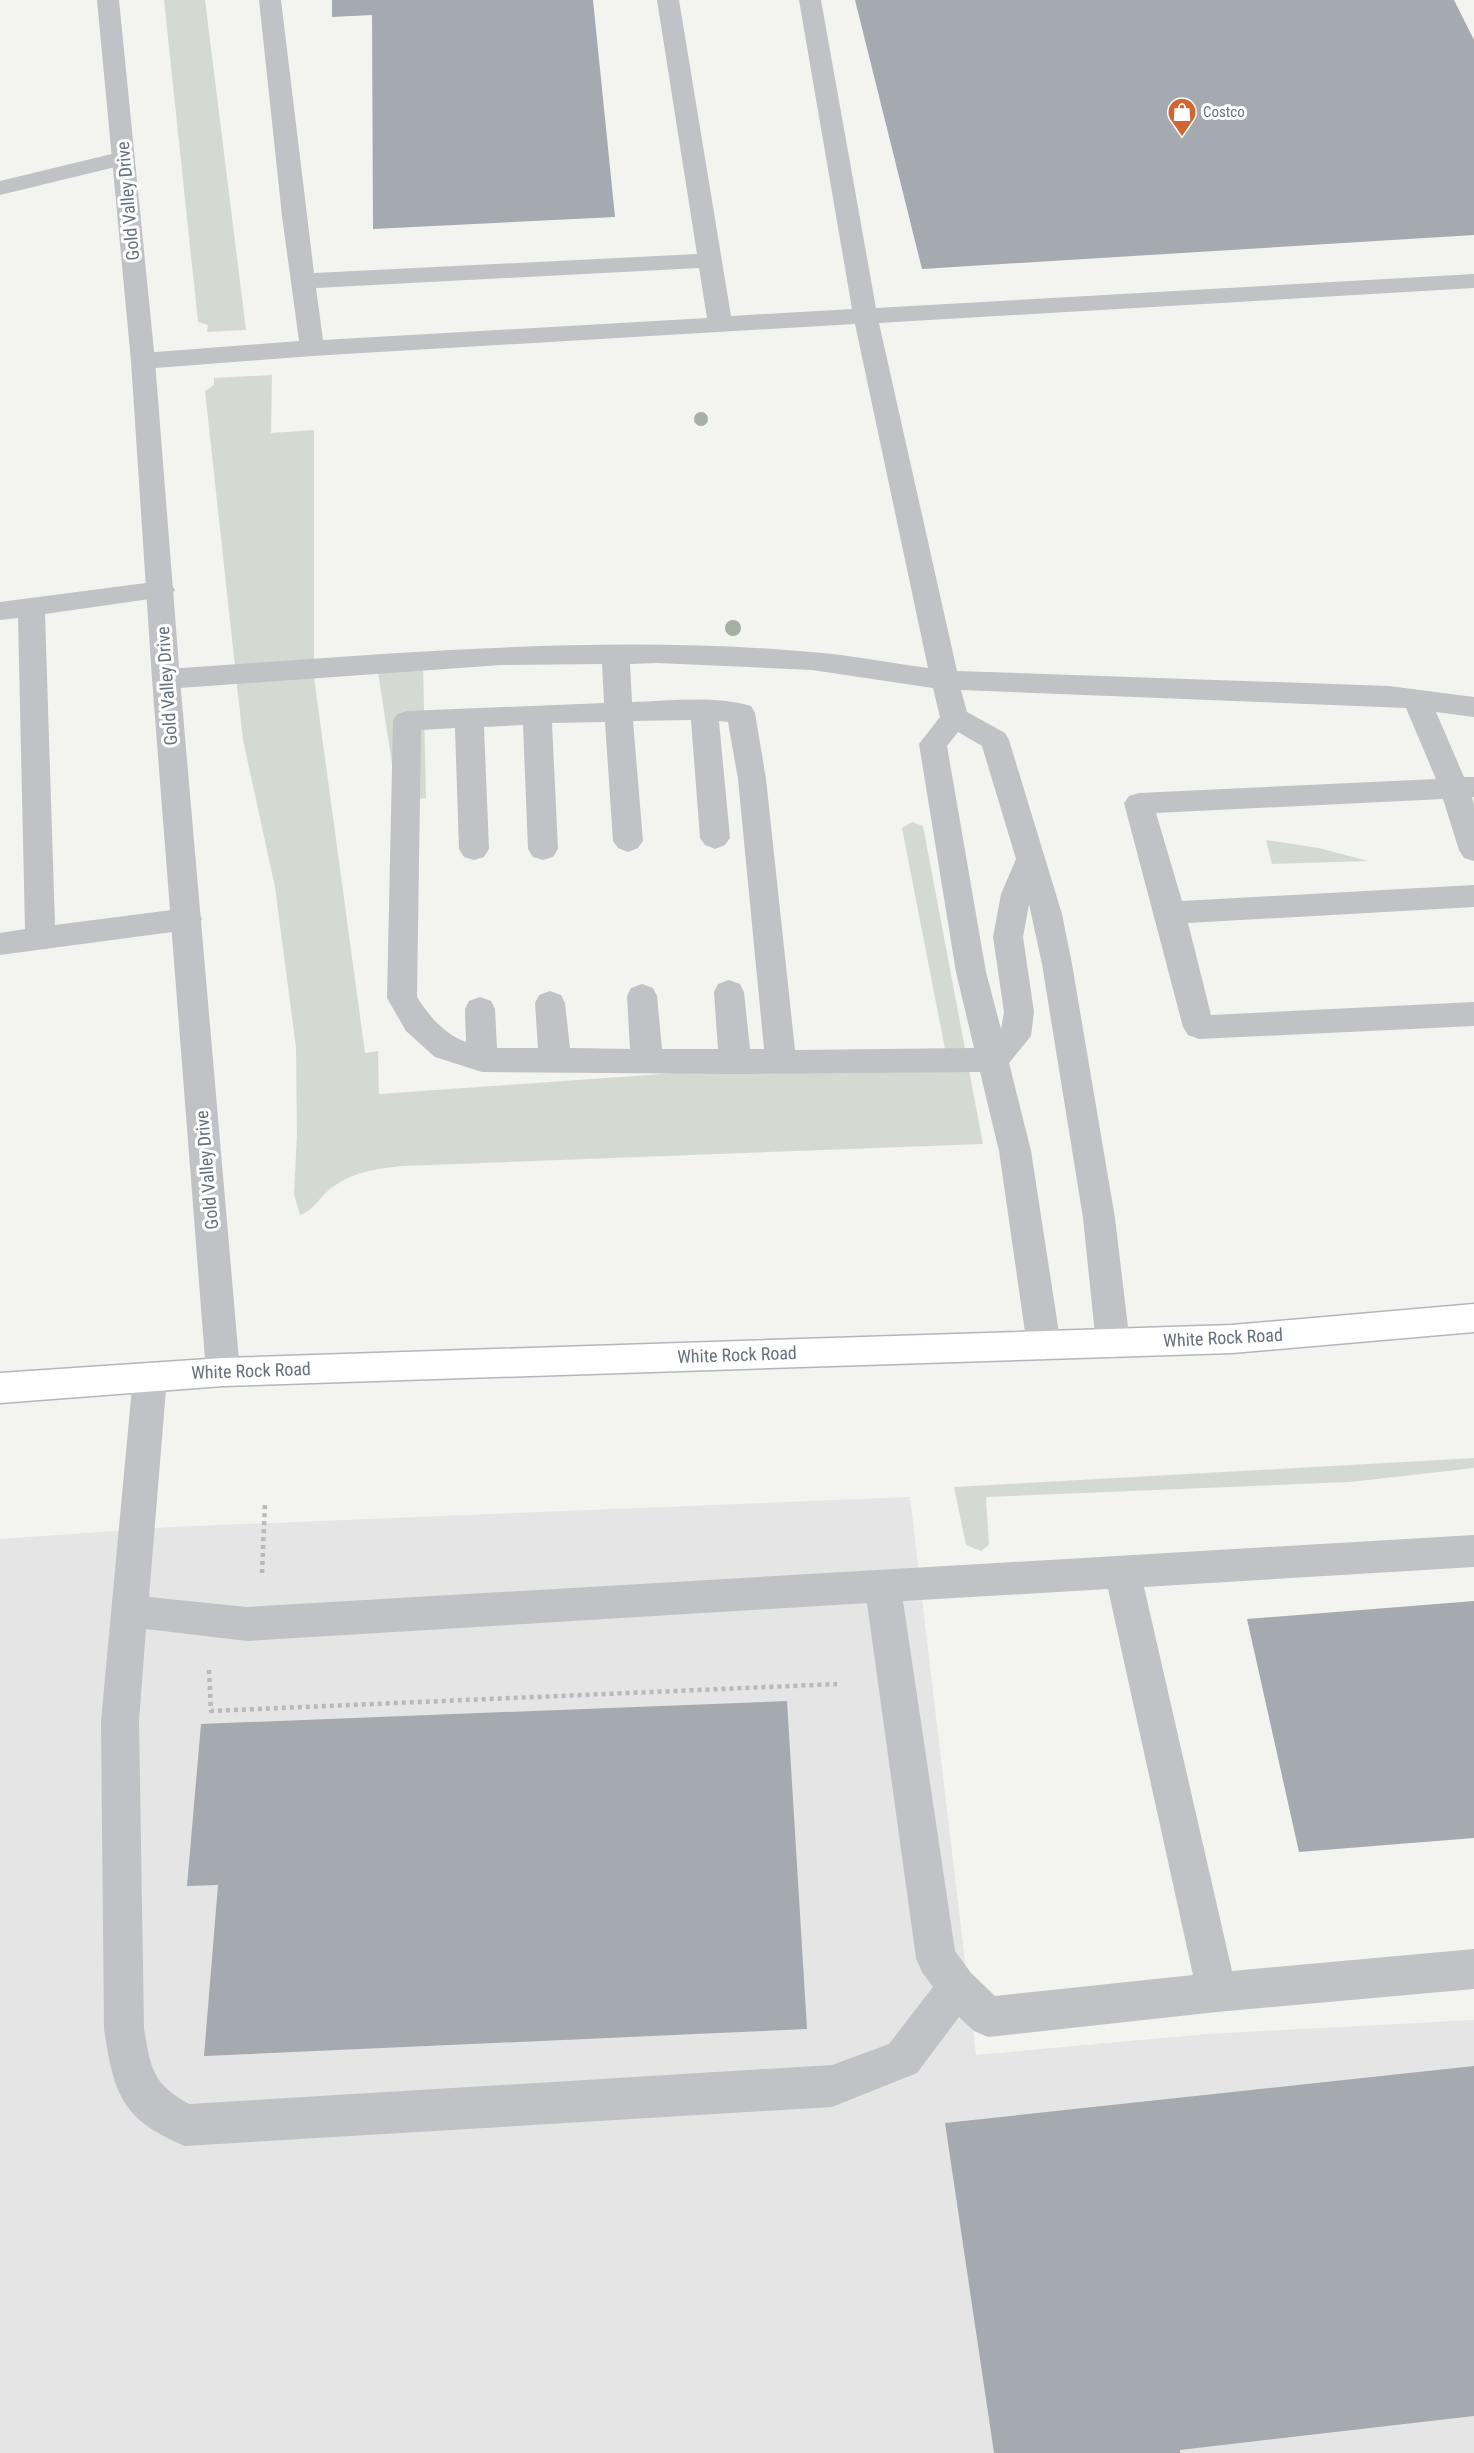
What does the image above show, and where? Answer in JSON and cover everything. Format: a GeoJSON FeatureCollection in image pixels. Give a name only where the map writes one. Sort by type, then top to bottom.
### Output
{"type":"FeatureCollection","features":[{"type":"Feature","properties":{"kind":"main road","name":"White Rock Road"},"geometry":{"type":"LineString","coordinates":[[0,1388],[223,1371],[1232,1339],[1474,1318]]}},
{"type":"Feature","properties":{"kind":"street","name":"Gold Valley Drive"},"geometry":{"type":"LineString","coordinates":[[108,0],[143,361],[166,679],[223,1371]]}},
{"type":"Feature","properties":{"kind":"street"},"geometry":{"type":"LineString","coordinates":[[270,0],[312,348]]}},
{"type":"Feature","properties":{"kind":"street"},"geometry":{"type":"LineString","coordinates":[[668,0],[720,324]]}},
{"type":"Feature","properties":{"kind":"street"},"geometry":{"type":"LineString","coordinates":[[810,0],[865,316],[954,718],[995,740],[1029,862],[1047,915],[1099,1218],[1113,1344]]}},
{"type":"Feature","properties":{"kind":"street"},"geometry":{"type":"LineString","coordinates":[[0,188],[124,158]]}},
{"type":"Feature","properties":{"kind":"street"},"geometry":{"type":"LineString","coordinates":[[303,280],[711,260]]}},
{"type":"Feature","properties":{"kind":"street"},"geometry":{"type":"LineString","coordinates":[[143,361],[312,348],[1474,281]]}},
{"type":"Feature","properties":{"kind":"street"},"geometry":{"type":"LineString","coordinates":[[0,611],[161,590]]}},
{"type":"Feature","properties":{"kind":"street"},"geometry":{"type":"LineString","coordinates":[[31,607],[40,939]]}},
{"type":"Feature","properties":{"kind":"street"},"geometry":{"type":"LineString","coordinates":[[166,679],[501,656],[657,654],[812,661],[945,680],[1332,694],[1474,707]]}},
{"type":"Feature","properties":{"kind":"street"},"geometry":{"type":"LineString","coordinates":[[616,655],[618,714],[628,841]]}},
{"type":"Feature","properties":{"kind":"street"},"geometry":{"type":"LineString","coordinates":[[1417,700],[1464,788],[1474,850]]}},
{"type":"Feature","properties":{"kind":"street"},"geometry":{"type":"LineString","coordinates":[[704,710],[715,838]]}},
{"type":"Feature","properties":{"kind":"street"},"geometry":{"type":"LineString","coordinates":[[781,1062],[753,779],[741,713],[704,710],[618,714],[537,714],[407,721],[402,998],[417,1023],[446,1048],[482,1060],[781,1062],[993,1060],[1015,1036],[1019,1012],[1008,937],[1016,894],[1029,862]]}},
{"type":"Feature","properties":{"kind":"street"},"geometry":{"type":"LineString","coordinates":[[537,714],[543,849]]}},
{"type":"Feature","properties":{"kind":"street"},"geometry":{"type":"LineString","coordinates":[[469,718],[474,849]]}},
{"type":"Feature","properties":{"kind":"street"},"geometry":{"type":"LineString","coordinates":[[954,718],[933,744],[971,972],[1015,1150],[1044,1346]]}},
{"type":"Feature","properties":{"kind":"street"},"geometry":{"type":"LineString","coordinates":[[1464,788],[1139,803],[1199,1027],[1474,1014]]}},
{"type":"Feature","properties":{"kind":"street"},"geometry":{"type":"LineString","coordinates":[[1170,913],[1474,896]]}},
{"type":"Feature","properties":{"kind":"street"},"geometry":{"type":"LineString","coordinates":[[0,944],[187,919]]}},
{"type":"Feature","properties":{"kind":"street"},"geometry":{"type":"LineString","coordinates":[[729,992],[735,1062]]}},
{"type":"Feature","properties":{"kind":"street"},"geometry":{"type":"LineString","coordinates":[[642,996],[647,1060]]}},
{"type":"Feature","properties":{"kind":"street"},"geometry":{"type":"LineString","coordinates":[[550,1003],[555,1061]]}},
{"type":"Feature","properties":{"kind":"street"},"geometry":{"type":"LineString","coordinates":[[480,1009],[482,1060]]}},
{"type":"Feature","properties":{"kind":"street"},"geometry":{"type":"LineString","coordinates":[[150,1377],[120,1721],[124,2029],[132,2077],[154,2107],[184,2125],[832,2086],[903,2059],[957,1988]]}},
{"type":"Feature","properties":{"kind":"street"},"geometry":{"type":"LineString","coordinates":[[130,1611],[247,1624],[1474,1551]]}},
{"type":"Feature","properties":{"kind":"street"},"geometry":{"type":"LineString","coordinates":[[1122,1572],[1217,1992]]}},
{"type":"Feature","properties":{"kind":"street"},"geometry":{"type":"LineString","coordinates":[[883,1586],[936,1958],[957,1988],[988,2016],[1217,1992],[1474,1969]]}},
{"type":"Feature","properties":{"kind":"path"},"geometry":{"type":"LineString","coordinates":[[265,1503],[262,1576],[209,1660],[211,1711],[837,1684]]}},
{"type":"Feature","properties":{"kind":"shaded area"},"geometry":{"type":"Polygon","coordinates":[[[164,0],[205,0],[246,330],[207,332],[208,325],[198,322],[164,0]]]}},
{"type":"Feature","properties":{"kind":"shaded area"},"geometry":{"type":"Polygon","coordinates":[[[272,375],[271,433],[314,430],[314,677],[365,1053],[378,1051],[379,1094],[946,1054],[902,828],[912,822],[923,826],[983,1144],[402,1166],[373,1170],[346,1179],[329,1190],[300,1215],[294,1194],[297,1134],[296,1048],[275,887],[243,740],[205,391],[214,385],[214,378],[272,375]]]}},
{"type":"Feature","properties":{"kind":"shaded area"},"geometry":{"type":"Polygon","coordinates":[[[423,663],[426,798],[398,803],[378,672],[423,663]]]}},
{"type":"Feature","properties":{"kind":"shaded area"},"geometry":{"type":"Polygon","coordinates":[[[1266,840],[1319,848],[1368,861],[1272,864],[1266,840]]]}},
{"type":"Feature","properties":{"kind":"shaded area"},"geometry":{"type":"Polygon","coordinates":[[[1474,1458],[1474,1468],[1350,1482],[986,1497],[989,1545],[981,1551],[966,1545],[954,1487],[1474,1458]]]}},
{"type":"Feature","properties":{"kind":"shaded area"},"geometry":{"type":"Polygon","coordinates":[[[910,1497],[976,2055],[1207,2034],[1474,2020],[1474,2453],[0,2453],[0,1539],[172,1527],[910,1497]]]}},
{"type":"Feature","properties":{"kind":"building"},"geometry":{"type":"Polygon","coordinates":[[[332,0],[593,0],[615,217],[373,229],[372,15],[332,17],[332,0]]]}},
{"type":"Feature","properties":{"kind":"building","name":"Costco"},"geometry":{"type":"Polygon","coordinates":[[[855,0],[1454,0],[1474,40],[1474,235],[922,269],[855,0]]]}},
{"type":"Feature","properties":{"kind":"building"},"geometry":{"type":"Polygon","coordinates":[[[1474,1601],[1474,1838],[1299,1852],[1247,1619],[1474,1601]]]}},
{"type":"Feature","properties":{"kind":"building"},"geometry":{"type":"Polygon","coordinates":[[[787,1701],[807,2029],[204,2056],[218,1885],[187,1886],[201,1724],[787,1701]]]}},
{"type":"Feature","properties":{"kind":"building"},"geometry":{"type":"Polygon","coordinates":[[[1474,2066],[1474,2416],[1180,2450],[1180,2453],[994,2453],[945,2123],[1474,2066]]]}},
{"type":"Feature","properties":{"kind":"place","name":"Costco"},"geometry":{"type":"Point","coordinates":[1182,138]}}]}
